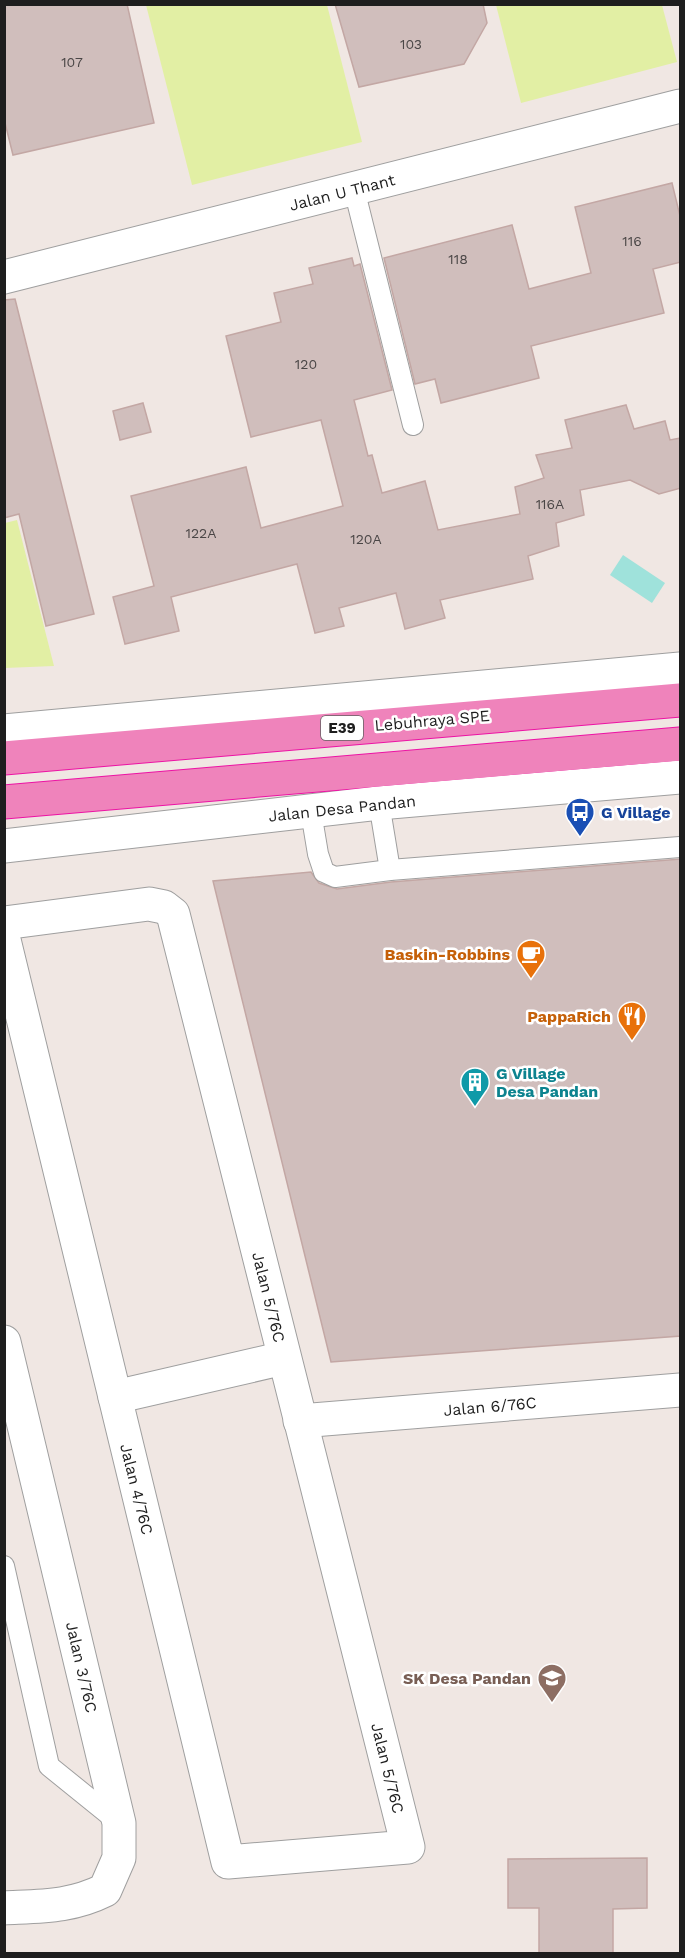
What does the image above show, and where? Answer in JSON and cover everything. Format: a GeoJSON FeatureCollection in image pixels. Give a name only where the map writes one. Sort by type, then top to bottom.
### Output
{"type":"FeatureCollection","features":[{"type":"Feature","properties":{"kind":"highway","name":"Lebuhraya SPE"},"geometry":{"type":"LineString","coordinates":[[4,758],[681,700]]}},
{"type":"Feature","properties":{"kind":"highway"},"geometry":{"type":"LineString","coordinates":[[4,802],[681,744]]}},
{"type":"Feature","properties":{"kind":"street","name":"Jalan U Thant"},"geometry":{"type":"LineString","coordinates":[[4,277],[681,106]]}},
{"type":"Feature","properties":{"kind":"street"},"geometry":{"type":"LineString","coordinates":[[4,731],[681,669]]}},
{"type":"Feature","properties":{"kind":"street"},"geometry":{"type":"LineString","coordinates":[[4,786],[681,735]]}},
{"type":"Feature","properties":{"kind":"street","name":"Jalan Desa Pandan"},"geometry":{"type":"LineString","coordinates":[[4,846],[379,803],[681,777]]}},
{"type":"Feature","properties":{"kind":"street","name":"Jalan 5/76C"},"geometry":{"type":"LineString","coordinates":[[4,923],[149,904],[164,907],[173,914],[408,1847]]}},
{"type":"Feature","properties":{"kind":"street","name":"Jalan 4/76C"},"geometry":{"type":"LineString","coordinates":[[4,940],[228,1862],[408,1847]]}},
{"type":"Feature","properties":{"kind":"street","name":"Jalan 3/76C"},"geometry":{"type":"LineString","coordinates":[[4,1908],[82,1901],[105,1890],[119,1858],[119,1823],[6,1358]]}},
{"type":"Feature","properties":{"kind":"street"},"geometry":{"type":"LineString","coordinates":[[115,1397],[284,1358]]}},
{"type":"Feature","properties":{"kind":"street","name":"Jalan 6/76C"},"geometry":{"type":"LineString","coordinates":[[300,1422],[681,1390]]}},
{"type":"Feature","properties":{"kind":"lane"},"geometry":{"type":"LineString","coordinates":[[354,189],[413,425]]}},
{"type":"Feature","properties":{"kind":"lane"},"geometry":{"type":"LineString","coordinates":[[379,803],[390,870]]}},
{"type":"Feature","properties":{"kind":"lane"},"geometry":{"type":"LineString","coordinates":[[311,812],[318,855],[324,872],[335,877],[390,870],[681,847]]}},
{"type":"Feature","properties":{"kind":"lane"},"geometry":{"type":"LineString","coordinates":[[4,1566],[49,1766],[119,1823]]}},
{"type":"Feature","properties":{"kind":"green space"},"geometry":{"type":"Polygon","coordinates":[[[146,5],[327,5],[362,142],[192,185],[146,5]]]}},
{"type":"Feature","properties":{"kind":"green space"},"geometry":{"type":"Polygon","coordinates":[[[496,5],[662,5],[677,62],[521,103],[496,5]]]}},
{"type":"Feature","properties":{"kind":"green space"},"geometry":{"type":"Polygon","coordinates":[[[17,520],[54,666],[5,668],[5,523],[17,520]]]}},
{"type":"Feature","properties":{"kind":"water"},"geometry":{"type":"Polygon","coordinates":[[[623,555],[665,583],[652,603],[610,575],[623,555]]]}},
{"type":"Feature","properties":{"kind":"building"},"geometry":{"type":"Polygon","coordinates":[[[4,4],[127,4],[154,123],[13,155],[4,119],[4,4]]]}},
{"type":"Feature","properties":{"kind":"building"},"geometry":{"type":"Polygon","coordinates":[[[335,4],[483,4],[487,23],[464,64],[359,87],[335,4]]]}},
{"type":"Feature","properties":{"kind":"building"},"geometry":{"type":"Polygon","coordinates":[[[672,183],[681,220],[681,262],[653,269],[664,313],[531,346],[539,378],[441,403],[435,379],[415,384],[384,258],[512,225],[529,289],[591,273],[575,207],[672,183]]]}},
{"type":"Feature","properties":{"kind":"building"},"geometry":{"type":"Polygon","coordinates":[[[352,258],[354,266],[360,264],[392,390],[354,400],[368,456],[372,455],[382,493],[425,481],[438,530],[520,514],[515,487],[544,478],[536,455],[572,448],[565,420],[626,405],[634,429],[665,421],[670,440],[681,438],[681,488],[659,494],[630,480],[580,490],[584,515],[556,523],[559,546],[528,556],[533,579],[440,600],[445,618],[405,629],[396,593],[339,608],[344,626],[315,633],[297,564],[171,597],[179,631],[125,644],[113,597],[154,586],[131,496],[246,467],[261,528],[343,506],[321,420],[251,437],[226,336],[281,322],[274,293],[313,284],[309,268],[352,258]]]}},
{"type":"Feature","properties":{"kind":"building"},"geometry":{"type":"Polygon","coordinates":[[[15,299],[94,614],[46,626],[19,514],[4,518],[4,300],[15,299]]]}},
{"type":"Feature","properties":{"kind":"building"},"geometry":{"type":"Polygon","coordinates":[[[143,403],[151,432],[120,440],[113,411],[143,403]]]}},
{"type":"Feature","properties":{"kind":"building","name":"G Village Desa Pandan"},"geometry":{"type":"Polygon","coordinates":[[[681,859],[681,1336],[331,1362],[213,881],[311,872],[319,883],[337,889],[391,882],[681,859]]]}},
{"type":"Feature","properties":{"kind":"building"},"geometry":{"type":"Polygon","coordinates":[[[647,1858],[647,1908],[613,1909],[613,1953],[539,1953],[539,1908],[508,1908],[508,1859],[647,1858]]]}},
{"type":"Feature","properties":{"kind":"place","name":"G Village"},"geometry":{"type":"Point","coordinates":[580,838]}},
{"type":"Feature","properties":{"kind":"place","name":"Baskin-Robbins"},"geometry":{"type":"Point","coordinates":[531,980]}},
{"type":"Feature","properties":{"kind":"place","name":"PappaRich"},"geometry":{"type":"Point","coordinates":[632,1042]}},
{"type":"Feature","properties":{"kind":"place","name":"G Village Desa Pandan"},"geometry":{"type":"Point","coordinates":[475,1108]}},
{"type":"Feature","properties":{"kind":"place","name":"SK Desa Pandan"},"geometry":{"type":"Point","coordinates":[552,1704]}}]}
